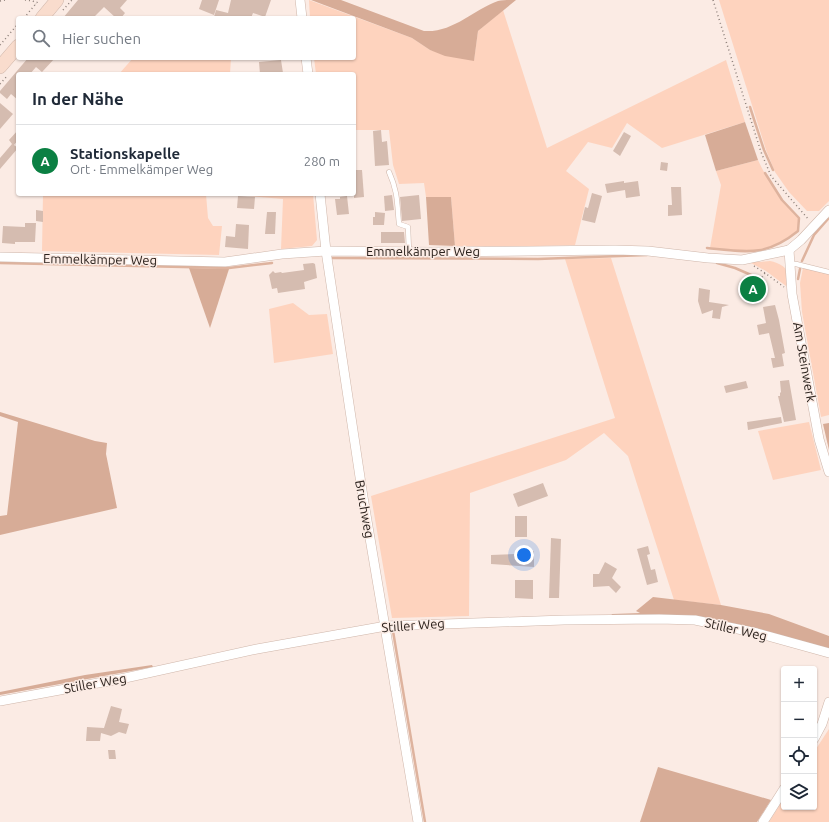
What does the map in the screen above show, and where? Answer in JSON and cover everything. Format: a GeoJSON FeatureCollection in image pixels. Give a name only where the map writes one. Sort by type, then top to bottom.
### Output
{"type":"FeatureCollection","features":[{"type":"Feature","properties":{"kind":"main road"},"geometry":{"type":"LineString","coordinates":[[45,16],[60,6]]}},
{"type":"Feature","properties":{"kind":"main road"},"geometry":{"type":"LineString","coordinates":[[0,67],[16,48]]}},
{"type":"Feature","properties":{"kind":"street"},"geometry":{"type":"LineString","coordinates":[[300,0],[302,16]]}},
{"type":"Feature","properties":{"kind":"street"},"geometry":{"type":"LineString","coordinates":[[306,60],[308,72]]}},
{"type":"Feature","properties":{"kind":"street","name":"Bruchweg"},"geometry":{"type":"LineString","coordinates":[[320,196],[326,251],[363,497],[418,822]]}},
{"type":"Feature","properties":{"kind":"street"},"geometry":{"type":"LineString","coordinates":[[789,250],[829,210]]}},
{"type":"Feature","properties":{"kind":"street","name":"Emmelkämper Weg"},"geometry":{"type":"LineString","coordinates":[[0,257],[225,262],[282,254],[326,251],[648,251],[708,258],[742,260],[789,250]]}},
{"type":"Feature","properties":{"kind":"street","name":"Am Steinwerk"},"geometry":{"type":"LineString","coordinates":[[789,250],[792,294],[819,439],[829,472]]}},
{"type":"Feature","properties":{"kind":"street","name":"Stiller Weg"},"geometry":{"type":"LineString","coordinates":[[0,701],[125,678],[257,649],[386,626],[659,618],[695,620],[757,632],[829,653]]}},
{"type":"Feature","properties":{"kind":"street"},"geometry":{"type":"LineString","coordinates":[[815,738],[822,724],[829,702]]}},
{"type":"Feature","properties":{"kind":"street"},"geometry":{"type":"LineString","coordinates":[[763,822],[781,793]]}},
{"type":"Feature","properties":{"kind":"lane"},"geometry":{"type":"LineString","coordinates":[[389,172],[397,195],[399,224],[408,227],[409,252]]}},
{"type":"Feature","properties":{"kind":"lane"},"geometry":{"type":"LineString","coordinates":[[791,264],[829,272]]}},
{"type":"Feature","properties":{"kind":"path"},"geometry":{"type":"LineString","coordinates":[[0,1],[5,0]]}},
{"type":"Feature","properties":{"kind":"path"},"geometry":{"type":"LineString","coordinates":[[25,0],[33,1],[36,4]]}},
{"type":"Feature","properties":{"kind":"path"},"geometry":{"type":"LineString","coordinates":[[26,16],[39,0]]}},
{"type":"Feature","properties":{"kind":"path"},"geometry":{"type":"LineString","coordinates":[[60,6],[72,0]]}},
{"type":"Feature","properties":{"kind":"path"},"geometry":{"type":"LineString","coordinates":[[713,0],[761,152],[771,176],[813,226]]}},
{"type":"Feature","properties":{"kind":"path"},"geometry":{"type":"LineString","coordinates":[[0,45],[16,26]]}},
{"type":"Feature","properties":{"kind":"path"},"geometry":{"type":"LineString","coordinates":[[742,260],[765,273],[792,294]]}},
{"type":"Feature","properties":{"kind":"path"},"geometry":{"type":"LineString","coordinates":[[755,287],[765,273]]}},
{"type":"Feature","properties":{"kind":"shaded area"},"geometry":{"type":"Polygon","coordinates":[[[309,0],[352,16],[310,16],[309,0]]]}},
{"type":"Feature","properties":{"kind":"shaded area"},"geometry":{"type":"Polygon","coordinates":[[[311,0],[341,0],[424,31],[434,31],[454,25],[498,1],[516,0],[478,31],[474,61],[445,56],[430,50],[412,38],[311,0]]]}},
{"type":"Feature","properties":{"kind":"shaded area"},"geometry":{"type":"Polygon","coordinates":[[[719,0],[829,0],[829,201],[819,211],[807,211],[789,192],[775,172],[766,150],[719,0]]]}},
{"type":"Feature","properties":{"kind":"shaded area"},"geometry":{"type":"Polygon","coordinates":[[[503,10],[547,148],[726,60],[745,122],[662,148],[627,123],[612,148],[588,142],[566,171],[589,189],[575,245],[455,246],[451,197],[426,197],[424,183],[399,184],[393,165],[389,130],[356,130],[356,72],[316,72],[314,60],[356,60],[356,17],[412,38],[430,50],[474,60],[478,31],[503,10]]]}},
{"type":"Feature","properties":{"kind":"shaded area"},"geometry":{"type":"Polygon","coordinates":[[[131,60],[231,60],[230,72],[121,72],[131,60]]]}},
{"type":"Feature","properties":{"kind":"shaded area"},"geometry":{"type":"Polygon","coordinates":[[[745,122],[758,160],[716,171],[705,135],[745,122]]]}},
{"type":"Feature","properties":{"kind":"shaded area"},"geometry":{"type":"Polygon","coordinates":[[[758,160],[766,177],[798,218],[798,230],[787,238],[766,248],[735,251],[710,248],[721,185],[716,171],[758,160]]]}},
{"type":"Feature","properties":{"kind":"shaded area"},"geometry":{"type":"Polygon","coordinates":[[[43,196],[206,196],[208,218],[213,226],[222,226],[219,255],[42,251],[43,196]]]}},
{"type":"Feature","properties":{"kind":"shaded area"},"geometry":{"type":"Polygon","coordinates":[[[249,196],[313,196],[317,240],[312,246],[281,249],[283,199],[249,196]]]}},
{"type":"Feature","properties":{"kind":"shaded area"},"geometry":{"type":"Polygon","coordinates":[[[426,197],[451,197],[455,246],[429,245],[426,197]]]}},
{"type":"Feature","properties":{"kind":"shaded area"},"geometry":{"type":"Polygon","coordinates":[[[611,258],[721,605],[674,600],[628,456],[604,433],[566,460],[470,493],[469,616],[392,618],[371,496],[615,418],[565,259],[611,258]]]}},
{"type":"Feature","properties":{"kind":"shaded area"},"geometry":{"type":"Polygon","coordinates":[[[770,261],[783,266],[788,272],[789,276],[786,286],[766,271],[751,263],[770,261]]]}},
{"type":"Feature","properties":{"kind":"shaded area"},"geometry":{"type":"Polygon","coordinates":[[[189,268],[229,269],[210,328],[189,268]]]}},
{"type":"Feature","properties":{"kind":"shaded area"},"geometry":{"type":"Polygon","coordinates":[[[803,268],[829,274],[829,415],[821,417],[802,312],[800,283],[803,268]]]}},
{"type":"Feature","properties":{"kind":"shaded area"},"geometry":{"type":"Polygon","coordinates":[[[293,303],[309,315],[327,314],[333,354],[274,363],[269,309],[293,303]]]}},
{"type":"Feature","properties":{"kind":"shaded area"},"geometry":{"type":"Polygon","coordinates":[[[0,412],[95,441],[107,443],[106,454],[117,508],[0,535],[0,516],[7,515],[18,422],[0,416],[0,412]]]}},
{"type":"Feature","properties":{"kind":"shaded area"},"geometry":{"type":"Polygon","coordinates":[[[809,422],[821,470],[773,480],[758,431],[809,422]]]}},
{"type":"Feature","properties":{"kind":"shaded area"},"geometry":{"type":"Polygon","coordinates":[[[829,423],[829,450],[823,424],[829,423]]]}},
{"type":"Feature","properties":{"kind":"shaded area"},"geometry":{"type":"Polygon","coordinates":[[[653,597],[721,605],[769,614],[829,636],[829,651],[759,630],[611,616],[612,614],[640,613],[636,611],[653,597]]]}},
{"type":"Feature","properties":{"kind":"shaded area"},"geometry":{"type":"Polygon","coordinates":[[[152,665],[153,667],[0,695],[0,692],[85,675],[152,665]]]}},
{"type":"Feature","properties":{"kind":"shaded area"},"geometry":{"type":"Polygon","coordinates":[[[829,729],[829,822],[769,822],[781,803],[781,810],[817,810],[817,747],[829,729]]]}},
{"type":"Feature","properties":{"kind":"shaded area"},"geometry":{"type":"Polygon","coordinates":[[[658,767],[771,800],[757,822],[640,822],[658,767]]]}},
{"type":"Feature","properties":{"kind":"building"},"geometry":{"type":"Polygon","coordinates":[[[78,0],[127,0],[120,8],[125,13],[123,16],[114,16],[104,7],[95,16],[65,16],[78,0]]]}},
{"type":"Feature","properties":{"kind":"building"},"geometry":{"type":"Polygon","coordinates":[[[202,0],[219,0],[214,15],[199,9],[202,0]]]}},
{"type":"Feature","properties":{"kind":"building"},"geometry":{"type":"Polygon","coordinates":[[[231,0],[271,0],[265,16],[253,13],[252,16],[214,16],[216,10],[228,13],[231,0]]]}},
{"type":"Feature","properties":{"kind":"building"},"geometry":{"type":"Polygon","coordinates":[[[26,60],[53,60],[42,72],[36,67],[32,72],[16,72],[26,60]]]}},
{"type":"Feature","properties":{"kind":"building"},"geometry":{"type":"Polygon","coordinates":[[[281,60],[283,72],[260,72],[259,62],[281,60]]]}},
{"type":"Feature","properties":{"kind":"building"},"geometry":{"type":"Polygon","coordinates":[[[16,72],[16,98],[11,94],[7,99],[0,93],[0,91],[16,72]]]}},
{"type":"Feature","properties":{"kind":"building"},"geometry":{"type":"Polygon","coordinates":[[[0,103],[13,114],[0,129],[0,103]]]}},
{"type":"Feature","properties":{"kind":"building"},"geometry":{"type":"Polygon","coordinates":[[[381,130],[382,142],[387,141],[389,165],[375,166],[373,131],[381,130]]]}},
{"type":"Feature","properties":{"kind":"building"},"geometry":{"type":"Polygon","coordinates":[[[16,132],[16,142],[14,145],[16,146],[16,150],[0,169],[0,158],[12,144],[9,140],[16,132]]]}},
{"type":"Feature","properties":{"kind":"building"},"geometry":{"type":"Polygon","coordinates":[[[624,132],[631,136],[620,156],[613,151],[624,132]]]}},
{"type":"Feature","properties":{"kind":"building"},"geometry":{"type":"Polygon","coordinates":[[[661,162],[668,163],[667,171],[660,170],[661,162]]]}},
{"type":"Feature","properties":{"kind":"building"},"geometry":{"type":"Polygon","coordinates":[[[356,170],[362,170],[364,197],[354,198],[354,196],[356,196],[356,170]]]}},
{"type":"Feature","properties":{"kind":"building"},"geometry":{"type":"Polygon","coordinates":[[[624,181],[624,183],[638,181],[640,196],[626,198],[625,190],[607,193],[605,184],[624,181]]]}},
{"type":"Feature","properties":{"kind":"building"},"geometry":{"type":"Polygon","coordinates":[[[671,187],[681,187],[682,215],[668,216],[668,205],[672,205],[671,187]]]}},
{"type":"Feature","properties":{"kind":"building"},"geometry":{"type":"Polygon","coordinates":[[[592,193],[602,196],[595,223],[582,220],[585,207],[588,208],[592,193]]]}},
{"type":"Feature","properties":{"kind":"building"},"geometry":{"type":"Polygon","coordinates":[[[392,195],[394,210],[385,211],[384,196],[392,195]]]}},
{"type":"Feature","properties":{"kind":"building"},"geometry":{"type":"Polygon","coordinates":[[[419,195],[421,219],[402,221],[400,197],[419,195]]]}},
{"type":"Feature","properties":{"kind":"building"},"geometry":{"type":"Polygon","coordinates":[[[238,196],[255,197],[254,209],[237,208],[238,196]]]}},
{"type":"Feature","properties":{"kind":"building"},"geometry":{"type":"Polygon","coordinates":[[[347,196],[349,214],[337,215],[335,199],[340,199],[340,197],[347,196]]]}},
{"type":"Feature","properties":{"kind":"building"},"geometry":{"type":"Polygon","coordinates":[[[36,210],[43,211],[43,222],[36,221],[36,210]]]}},
{"type":"Feature","properties":{"kind":"building"},"geometry":{"type":"Polygon","coordinates":[[[267,212],[276,212],[275,234],[265,234],[267,212]]]}},
{"type":"Feature","properties":{"kind":"building"},"geometry":{"type":"Polygon","coordinates":[[[375,212],[385,213],[384,225],[373,225],[373,217],[375,217],[375,212]]]}},
{"type":"Feature","properties":{"kind":"building"},"geometry":{"type":"Polygon","coordinates":[[[25,223],[36,223],[35,242],[15,242],[15,244],[2,243],[3,226],[25,227],[25,223]]]}},
{"type":"Feature","properties":{"kind":"building"},"geometry":{"type":"Polygon","coordinates":[[[236,224],[249,225],[248,249],[225,247],[226,236],[235,237],[236,224]]]}},
{"type":"Feature","properties":{"kind":"building"},"geometry":{"type":"Polygon","coordinates":[[[381,232],[404,232],[405,243],[381,243],[381,232]]]}},
{"type":"Feature","properties":{"kind":"building"},"geometry":{"type":"Polygon","coordinates":[[[303,264],[315,264],[317,278],[304,282],[305,289],[278,293],[277,288],[272,289],[269,275],[273,271],[275,273],[282,273],[304,270],[303,264]]]}},
{"type":"Feature","properties":{"kind":"building"},"geometry":{"type":"Polygon","coordinates":[[[699,288],[710,290],[709,302],[729,305],[722,307],[720,319],[712,318],[713,310],[702,314],[698,301],[699,288]]]}},
{"type":"Feature","properties":{"kind":"building"},"geometry":{"type":"Polygon","coordinates":[[[775,305],[785,353],[782,354],[784,366],[773,368],[771,358],[775,358],[769,333],[759,335],[757,325],[766,323],[763,307],[775,305]]]}},
{"type":"Feature","properties":{"kind":"building"},"geometry":{"type":"Polygon","coordinates":[[[789,380],[796,420],[784,422],[778,396],[780,396],[781,392],[780,381],[789,380]]]}},
{"type":"Feature","properties":{"kind":"building"},"geometry":{"type":"Polygon","coordinates":[[[746,381],[748,388],[726,393],[724,386],[746,381]]]}},
{"type":"Feature","properties":{"kind":"building"},"geometry":{"type":"Polygon","coordinates":[[[781,417],[782,423],[748,430],[747,422],[781,417]]]}},
{"type":"Feature","properties":{"kind":"building"},"geometry":{"type":"Polygon","coordinates":[[[543,483],[548,496],[518,507],[513,494],[543,483]]]}},
{"type":"Feature","properties":{"kind":"building"},"geometry":{"type":"Polygon","coordinates":[[[515,516],[527,516],[527,537],[515,537],[515,516]]]}},
{"type":"Feature","properties":{"kind":"building"},"geometry":{"type":"Polygon","coordinates":[[[551,538],[561,539],[559,598],[549,598],[551,538]]]}},
{"type":"Feature","properties":{"kind":"building"},"geometry":{"type":"Polygon","coordinates":[[[648,546],[650,554],[647,555],[651,570],[655,569],[658,582],[647,585],[637,549],[648,546]]]}},
{"type":"Feature","properties":{"kind":"building"},"geometry":{"type":"Polygon","coordinates":[[[516,551],[534,551],[534,567],[491,564],[491,555],[515,554],[516,551]]]}},
{"type":"Feature","properties":{"kind":"building"},"geometry":{"type":"Polygon","coordinates":[[[605,562],[617,569],[612,578],[621,587],[616,593],[609,586],[593,587],[593,574],[599,574],[605,562]]]}},
{"type":"Feature","properties":{"kind":"building"},"geometry":{"type":"Polygon","coordinates":[[[515,580],[533,580],[533,599],[515,598],[515,580]]]}},
{"type":"Feature","properties":{"kind":"building"},"geometry":{"type":"Polygon","coordinates":[[[111,706],[122,709],[119,722],[129,724],[126,734],[119,732],[111,736],[101,733],[100,741],[86,741],[87,727],[104,728],[111,706]]]}},
{"type":"Feature","properties":{"kind":"building"},"geometry":{"type":"Polygon","coordinates":[[[108,750],[115,750],[116,759],[109,759],[108,750]]]}},
{"type":"Feature","properties":{"kind":"waterway"},"geometry":{"type":"LineString","coordinates":[[750,107],[764,150],[773,170]]}},
{"type":"Feature","properties":{"kind":"waterway"},"geometry":{"type":"LineString","coordinates":[[707,248],[733,251],[755,251],[776,245],[798,231],[799,218],[782,200],[765,173]]}},
{"type":"Feature","properties":{"kind":"waterway"},"geometry":{"type":"LineString","coordinates":[[802,261],[814,235],[828,219]]}},
{"type":"Feature","properties":{"kind":"waterway"},"geometry":{"type":"LineString","coordinates":[[332,258],[538,259],[647,255]]}},
{"type":"Feature","properties":{"kind":"waterway"},"geometry":{"type":"LineString","coordinates":[[0,263],[229,268],[272,263]]}},
{"type":"Feature","properties":{"kind":"waterway"},"geometry":{"type":"LineString","coordinates":[[717,263],[735,268],[758,278]]}},
{"type":"Feature","properties":{"kind":"waterway"},"geometry":{"type":"LineString","coordinates":[[798,279],[800,269]]}},
{"type":"Feature","properties":{"kind":"waterway"},"geometry":{"type":"LineString","coordinates":[[393,631],[425,822]]}},
{"type":"Feature","properties":{"kind":"place","name":"Stationskapelle"},"geometry":{"type":"Point","coordinates":[753,289]}}]}
